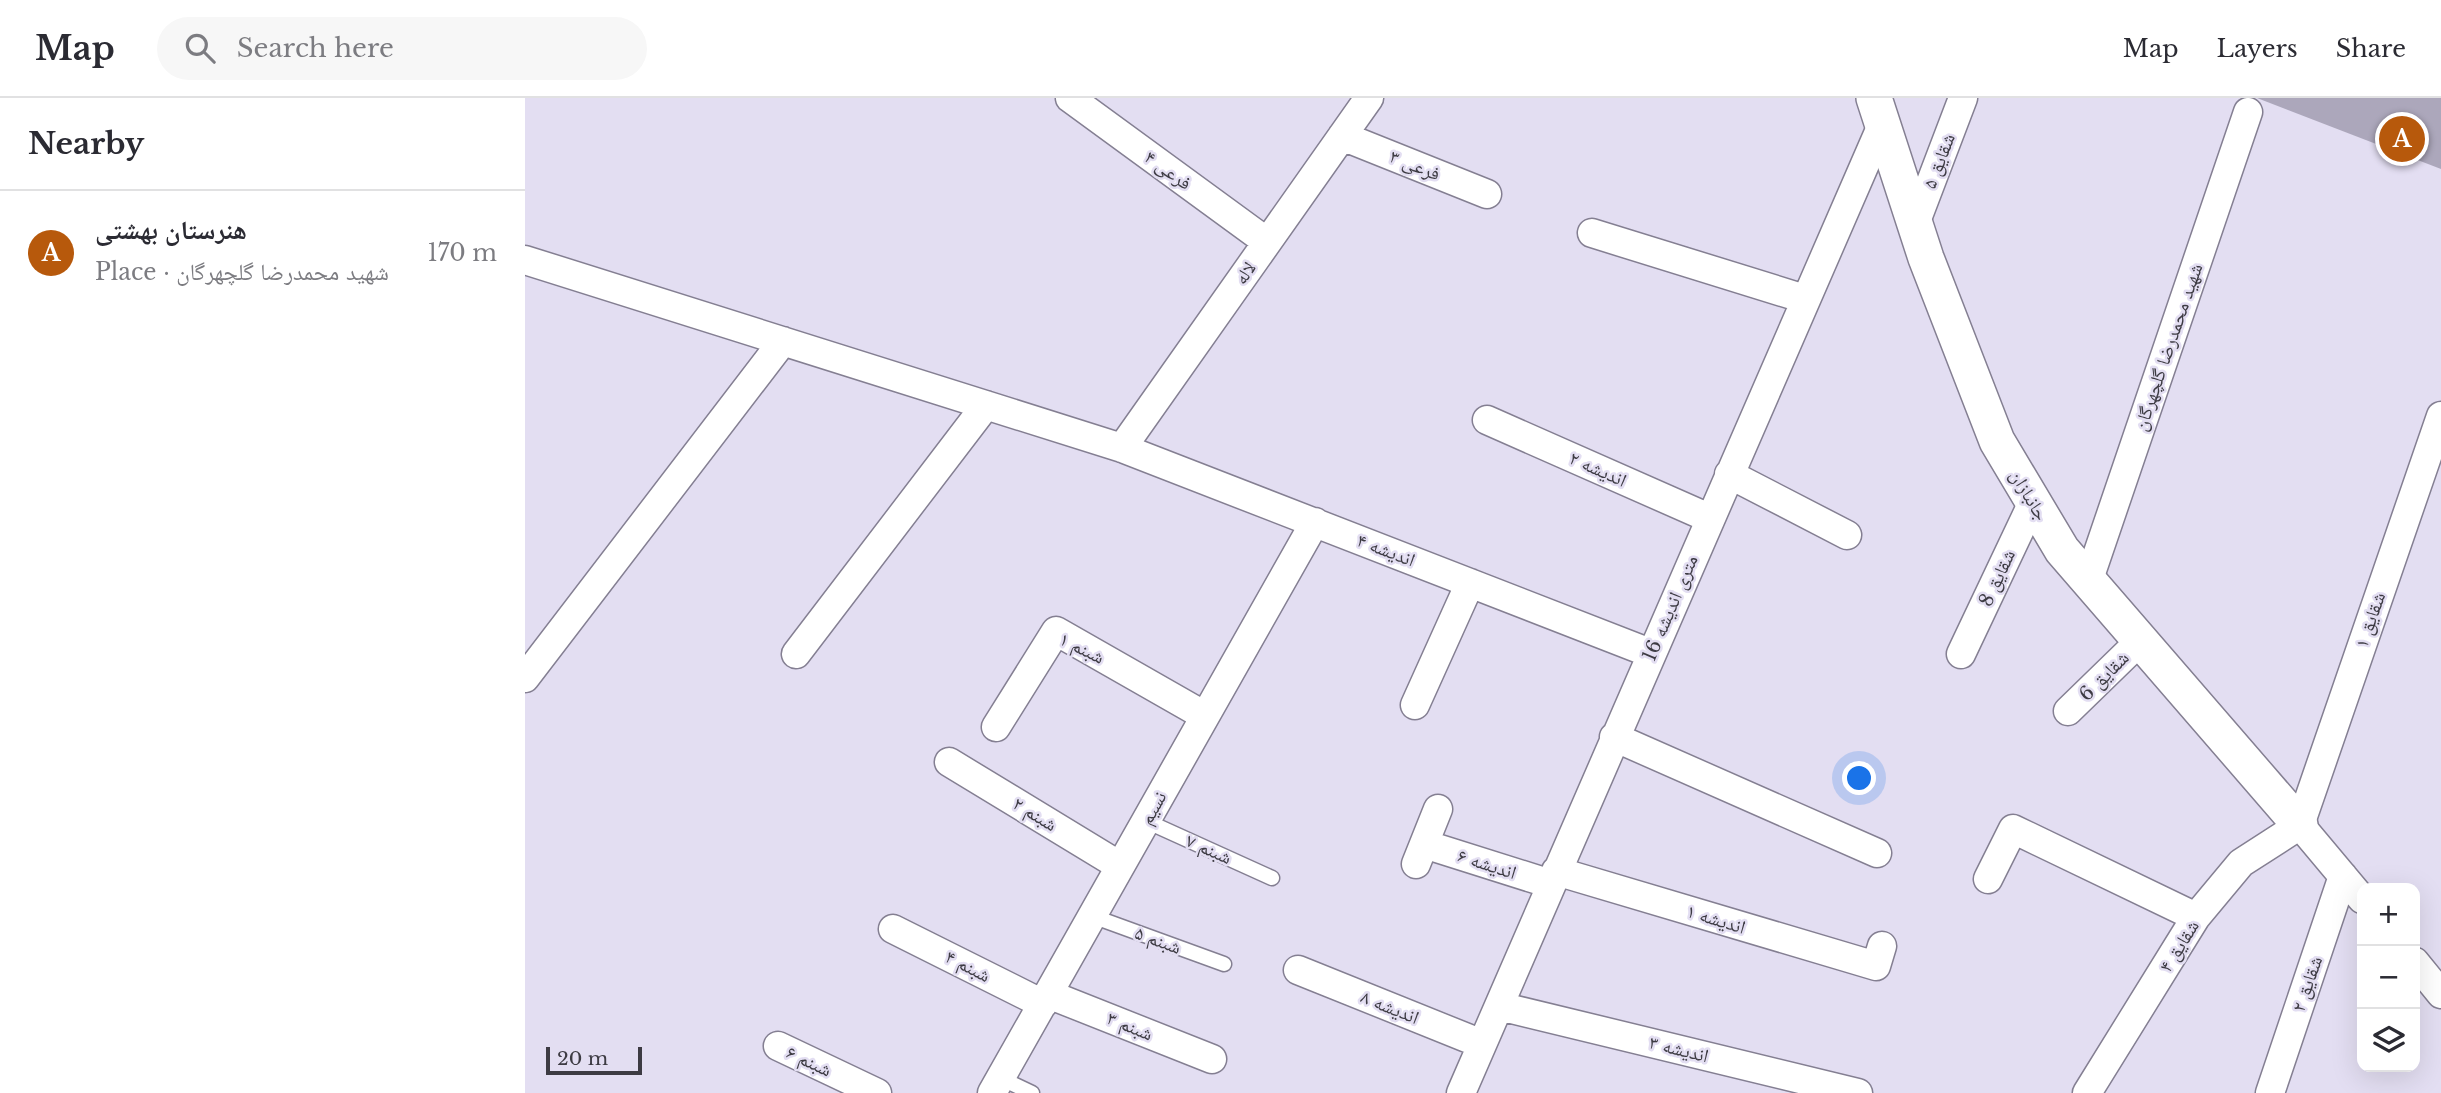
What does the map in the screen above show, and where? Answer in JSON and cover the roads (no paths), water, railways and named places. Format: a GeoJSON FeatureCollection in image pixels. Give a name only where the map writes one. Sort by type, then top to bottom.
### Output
{"type":"FeatureCollection","features":[{"type":"Feature","properties":{"kind":"street","name":"فرعی ۴"},"geometry":{"type":"LineString","coordinates":[[1070,98],[1267,242]]}},
{"type":"Feature","properties":{"kind":"street","name":"لاله"},"geometry":{"type":"LineString","coordinates":[[1122,447],[1369,98]]}},
{"type":"Feature","properties":{"kind":"street","name":"شقایق ۵"},"geometry":{"type":"LineString","coordinates":[[1915,224],[1963,98]]}},
{"type":"Feature","properties":{"kind":"street","name":"جانبازان"},"geometry":{"type":"LineString","coordinates":[[1878,111],[1915,224],[1997,442],[2062,550],[2300,825]]}},
{"type":"Feature","properties":{"kind":"street","name":"16 متری اندیشه"},"geometry":{"type":"LineString","coordinates":[[1461,1093],[1805,299],[1878,111]]}},
{"type":"Feature","properties":{"kind":"street","name":"شهید محمدرضا گلچهرگان"},"geometry":{"type":"LineString","coordinates":[[2088,582],[2248,112]]}},
{"type":"Feature","properties":{"kind":"street","name":"فرعی ۳"},"geometry":{"type":"LineString","coordinates":[[1342,136],[1487,194]]}},
{"type":"Feature","properties":{"kind":"street"},"geometry":{"type":"LineString","coordinates":[[1593,233],[1805,299]]}},
{"type":"Feature","properties":{"kind":"street","name":"اندیشه ۴"},"geometry":{"type":"LineString","coordinates":[[525,260],[1122,447],[1650,653]]}},
{"type":"Feature","properties":{"kind":"street"},"geometry":{"type":"LineString","coordinates":[[525,678],[783,341]]}},
{"type":"Feature","properties":{"kind":"street"},"geometry":{"type":"LineString","coordinates":[[796,654],[986,405]]}},
{"type":"Feature","properties":{"kind":"street","name":"شقایق ۱"},"geometry":{"type":"LineString","coordinates":[[2300,825],[2441,415]]}},
{"type":"Feature","properties":{"kind":"street","name":"اندیشه ۲"},"geometry":{"type":"LineString","coordinates":[[1487,420],[1709,518]]}},
{"type":"Feature","properties":{"kind":"street"},"geometry":{"type":"LineString","coordinates":[[1729,474],[1847,535]]}},
{"type":"Feature","properties":{"kind":"street","name":"شقایق 8"},"geometry":{"type":"LineString","coordinates":[[1961,654],[2033,502]]}},
{"type":"Feature","properties":{"kind":"street","name":"نسیم"},"geometry":{"type":"LineString","coordinates":[[996,1086],[1315,523]]}},
{"type":"Feature","properties":{"kind":"street"},"geometry":{"type":"LineString","coordinates":[[1415,705],[1470,583]]}},
{"type":"Feature","properties":{"kind":"street","name":"شبنم ۱"},"geometry":{"type":"LineString","coordinates":[[996,727],[1056,631],[1205,716]]}},
{"type":"Feature","properties":{"kind":"street","name":"شقایق 6"},"geometry":{"type":"LineString","coordinates":[[2069,711],[2139,642]]}},
{"type":"Feature","properties":{"kind":"street"},"geometry":{"type":"LineString","coordinates":[[1614,737],[1878,853]]}},
{"type":"Feature","properties":{"kind":"street","name":"شبنم ۲"},"geometry":{"type":"LineString","coordinates":[[949,762],[1120,866]]}},
{"type":"Feature","properties":{"kind":"street","name":"اندیشه ۶"},"geometry":{"type":"LineString","coordinates":[[1439,809],[1420,854],[1554,878]]}},
{"type":"Feature","properties":{"kind":"street"},"geometry":{"type":"LineString","coordinates":[[2300,825],[2357,893]]}},
{"type":"Feature","properties":{"kind":"street","name":"شقایق ۴"},"geometry":{"type":"LineString","coordinates":[[2087,1093],[2196,917],[2241,863],[2300,825]]}},
{"type":"Feature","properties":{"kind":"street"},"geometry":{"type":"LineString","coordinates":[[1988,879],[2013,829],[2196,917]]}},
{"type":"Feature","properties":{"kind":"street","name":"شقایق ۲"},"geometry":{"type":"LineString","coordinates":[[2270,1093],[2343,876]]}},
{"type":"Feature","properties":{"kind":"street","name":"اندیشه ۱"},"geometry":{"type":"LineString","coordinates":[[1554,878],[1879,956]]}},
{"type":"Feature","properties":{"kind":"street","name":"شبنم ۴"},"geometry":{"type":"LineString","coordinates":[[893,929],[1045,999]]}},
{"type":"Feature","properties":{"kind":"street"},"geometry":{"type":"LineString","coordinates":[[2420,968],[2441,993]]}},
{"type":"Feature","properties":{"kind":"street","name":"اندیشه ۸"},"geometry":{"type":"LineString","coordinates":[[1298,970],[1482,1044]]}},
{"type":"Feature","properties":{"kind":"street","name":"شبنم ۳"},"geometry":{"type":"LineString","coordinates":[[1045,999],[1212,1059]]}},
{"type":"Feature","properties":{"kind":"street","name":"اندیشه ۳"},"geometry":{"type":"LineString","coordinates":[[1499,1006],[1858,1093]]}},
{"type":"Feature","properties":{"kind":"street","name":"شبنم ۶"},"geometry":{"type":"LineString","coordinates":[[778,1046],[877,1093]]}},
{"type":"Feature","properties":{"kind":"lane","name":"شبنم ۷"},"geometry":{"type":"LineString","coordinates":[[1146,821],[1272,877]]}},
{"type":"Feature","properties":{"kind":"lane","name":"شبنم ۵"},"geometry":{"type":"LineString","coordinates":[[1092,916],[1224,964]]}},
{"type":"Feature","properties":{"kind":"lane"},"geometry":{"type":"LineString","coordinates":[[996,1086],[1032,1093]]}},
{"type":"Feature","properties":{"kind":"place","name":"هنرستان بهشتی"},"geometry":{"type":"Point","coordinates":[2402,139]}}]}
